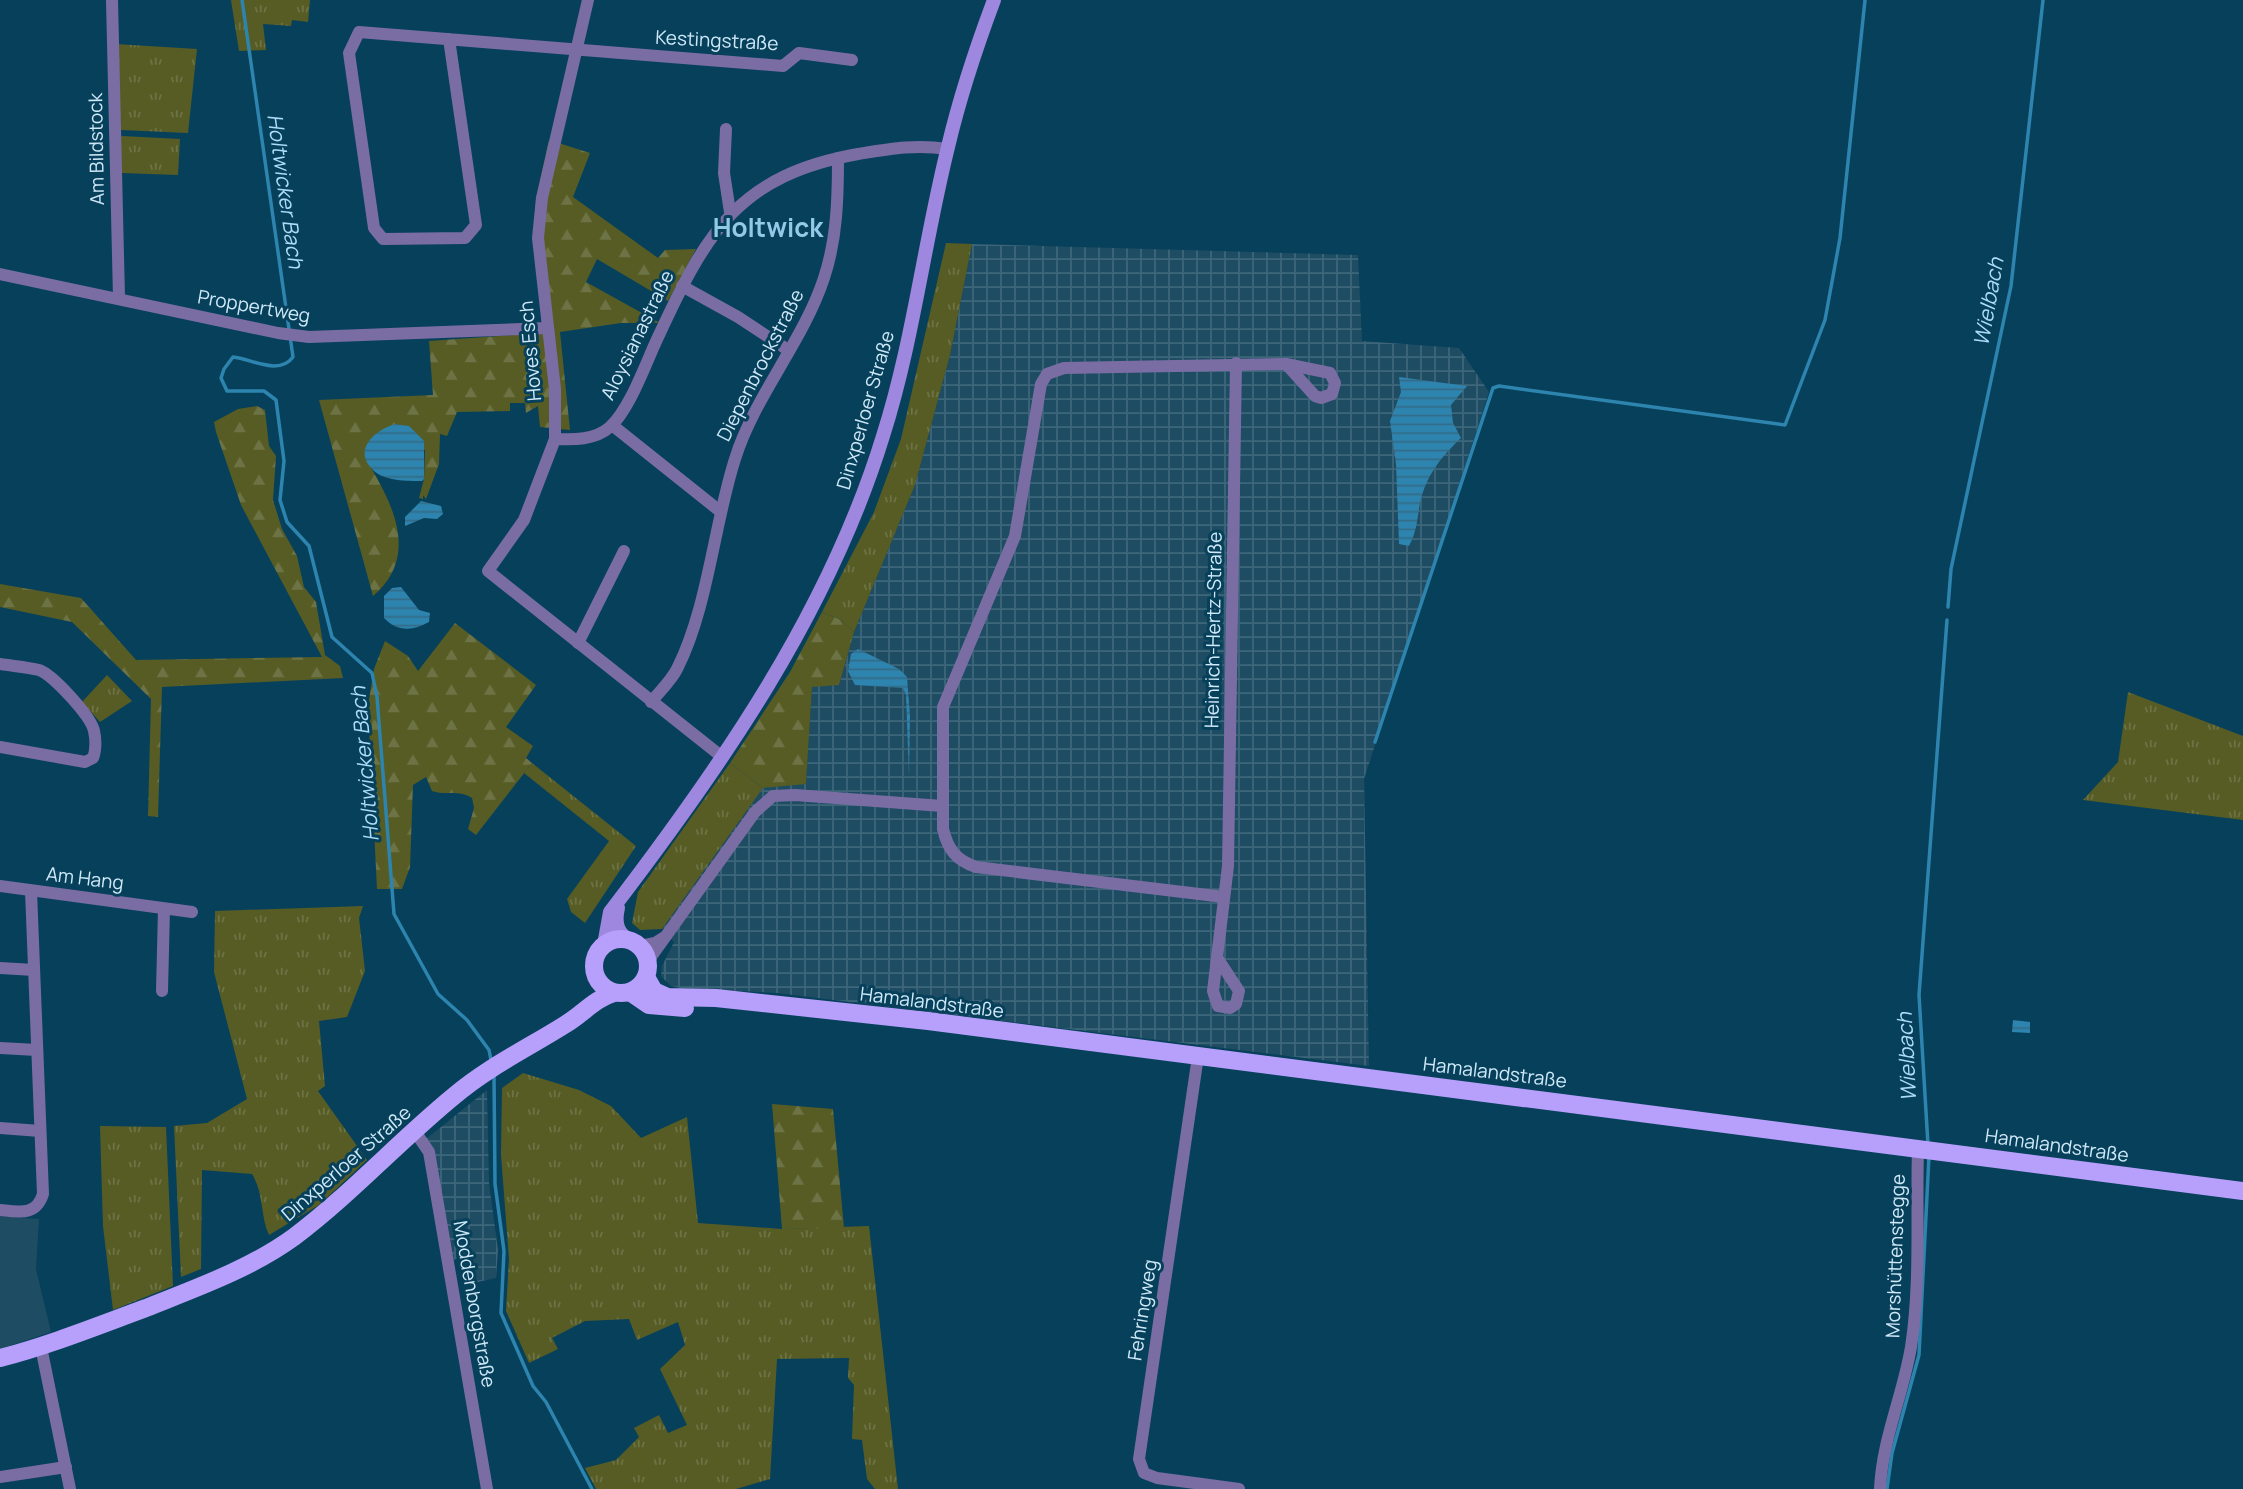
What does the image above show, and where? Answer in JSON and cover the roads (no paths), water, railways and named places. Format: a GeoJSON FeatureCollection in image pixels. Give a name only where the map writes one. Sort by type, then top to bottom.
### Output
{"type":"FeatureCollection","features":[{"type":"Feature","properties":{"kind":"main road","name":"Dinxperloer Straße"},"geometry":{"type":"LineString","coordinates":[[604,945],[610,912],[721,756],[810,613],[861,503],[884,433],[905,354],[947,149],[963,88],[994,0]]}},
{"type":"Feature","properties":{"kind":"main road"},"geometry":{"type":"LineString","coordinates":[[620,899],[617,926],[622,936],[641,956]]}},
{"type":"Feature","properties":{"kind":"main road"},"geometry":{"type":"LineString","coordinates":[[620,939],[641,956],[622,992],[596,978],[596,957],[604,945],[620,939]]}},
{"type":"Feature","properties":{"kind":"main road","name":"Hamalandstraße"},"geometry":{"type":"LineString","coordinates":[[641,956],[654,991],[667,997],[716,998],[928,1021],[2243,1191]]}},
{"type":"Feature","properties":{"kind":"main road","name":"Dinxperloer Straße"},"geometry":{"type":"LineString","coordinates":[[549,1034],[594,985],[596,978]]}},
{"type":"Feature","properties":{"kind":"main road","name":"Dinxperloer Straße"},"geometry":{"type":"LineString","coordinates":[[0,1358],[41,1347],[178,1295],[260,1258],[292,1238],[347,1195],[414,1130],[485,1072],[568,1023],[596,1000],[622,992]]}},
{"type":"Feature","properties":{"kind":"main road","name":"Hamalandstraße"},"geometry":{"type":"LineString","coordinates":[[622,992],[659,1008],[717,1007],[741,1002]]}},
{"type":"Feature","properties":{"kind":"street","name":"Am Bildstock"},"geometry":{"type":"LineString","coordinates":[[112,0],[119,298]]}},
{"type":"Feature","properties":{"kind":"street","name":"Hoves Esch"},"geometry":{"type":"LineString","coordinates":[[588,0],[542,198],[538,238],[555,390],[555,439],[524,520],[488,571],[721,756]]}},
{"type":"Feature","properties":{"kind":"street","name":"Kestingstraße"},"geometry":{"type":"LineString","coordinates":[[449,40],[477,225],[465,238],[391,240],[378,235],[374,228],[349,53],[352,41],[359,32],[783,66],[799,53],[852,60]]}},
{"type":"Feature","properties":{"kind":"street"},"geometry":{"type":"LineString","coordinates":[[726,128],[724,173],[730,212]]}},
{"type":"Feature","properties":{"kind":"street","name":"Aloysianastraße"},"geometry":{"type":"LineString","coordinates":[[555,439],[576,440],[600,434],[612,425],[627,402],[682,286],[710,238],[730,212],[759,189],[801,167],[838,158],[919,144],[947,149]]}},
{"type":"Feature","properties":{"kind":"street","name":"Diepenbrockstraße"},"geometry":{"type":"LineString","coordinates":[[651,702],[676,670],[688,641],[735,459],[749,424],[817,295],[833,246],[838,204],[838,158]]}},
{"type":"Feature","properties":{"kind":"street","name":"Proppertweg"},"geometry":{"type":"LineString","coordinates":[[0,274],[278,333],[309,337],[548,328]]}},
{"type":"Feature","properties":{"kind":"street"},"geometry":{"type":"LineString","coordinates":[[682,286],[788,350]]}},
{"type":"Feature","properties":{"kind":"street"},"geometry":{"type":"LineString","coordinates":[[1224,897],[968,864],[952,853],[946,844],[942,806],[943,707],[1015,537],[1041,384],[1051,370],[1236,363],[1286,364]]}},
{"type":"Feature","properties":{"kind":"street","name":"Heinrich-Hertz-Straße"},"geometry":{"type":"LineString","coordinates":[[1217,959],[1228,866],[1231,778],[1236,363]]}},
{"type":"Feature","properties":{"kind":"street"},"geometry":{"type":"LineString","coordinates":[[612,425],[721,512]]}},
{"type":"Feature","properties":{"kind":"street"},"geometry":{"type":"LineString","coordinates":[[578,643],[624,551]]}},
{"type":"Feature","properties":{"kind":"street"},"geometry":{"type":"LineString","coordinates":[[0,664],[40,671],[49,676],[90,720],[95,731],[95,753],[93,758],[85,762],[0,747]]}},
{"type":"Feature","properties":{"kind":"street"},"geometry":{"type":"LineString","coordinates":[[641,956],[669,933],[755,812],[773,796],[795,795],[942,806]]}},
{"type":"Feature","properties":{"kind":"street","name":"Am Hang"},"geometry":{"type":"LineString","coordinates":[[0,886],[192,912]]}},
{"type":"Feature","properties":{"kind":"street"},"geometry":{"type":"LineString","coordinates":[[0,1210],[28,1212],[39,1205],[43,1194],[31,891]]}},
{"type":"Feature","properties":{"kind":"street"},"geometry":{"type":"LineString","coordinates":[[162,992],[164,909]]}},
{"type":"Feature","properties":{"kind":"street"},"geometry":{"type":"LineString","coordinates":[[0,968],[34,971]]}},
{"type":"Feature","properties":{"kind":"street"},"geometry":{"type":"LineString","coordinates":[[0,1048],[37,1050]]}},
{"type":"Feature","properties":{"kind":"street","name":"Fehringweg"},"geometry":{"type":"LineString","coordinates":[[1198,1056],[1139,1460],[1144,1473],[1157,1478],[1239,1489]]}},
{"type":"Feature","properties":{"kind":"street"},"geometry":{"type":"LineString","coordinates":[[0,1128],[40,1131]]}},
{"type":"Feature","properties":{"kind":"street","name":"Moddenborgstraße"},"geometry":{"type":"LineString","coordinates":[[414,1130],[429,1152],[487,1489]]}},
{"type":"Feature","properties":{"kind":"street","name":"Morshüttenstegge"},"geometry":{"type":"LineString","coordinates":[[1880,1489],[1881,1460],[1910,1349],[1924,1148]]}},
{"type":"Feature","properties":{"kind":"street"},"geometry":{"type":"LineString","coordinates":[[41,1347],[70,1489]]}},
{"type":"Feature","properties":{"kind":"street"},"geometry":{"type":"LineString","coordinates":[[0,1477],[66,1467]]}},
{"type":"Feature","properties":{"kind":"waterway","name":"Holtwicker Bach"},"geometry":{"type":"LineString","coordinates":[[242,0],[293,357],[287,363],[273,366],[233,357],[221,378],[227,391],[264,391],[276,400],[284,461],[280,500],[287,522],[309,546],[332,637],[372,673],[377,697],[394,914],[438,994],[467,1020],[489,1050],[491,1060]]}},
{"type":"Feature","properties":{"kind":"waterway"},"geometry":{"type":"LineString","coordinates":[[1375,742],[1493,388],[1499,386],[1785,425],[1825,320],[1840,238],[1865,0]]}},
{"type":"Feature","properties":{"kind":"waterway","name":"Wielbach"},"geometry":{"type":"LineString","coordinates":[[1948,607],[1951,569],[2011,286],[2043,0]]}},
{"type":"Feature","properties":{"kind":"waterway","name":"Wielbach"},"geometry":{"type":"LineString","coordinates":[[1928,1145],[1919,995],[1947,620]]}},
{"type":"Feature","properties":{"kind":"waterway","name":"Holtwicker Bach"},"geometry":{"type":"LineString","coordinates":[[494,1075],[495,1184],[504,1251],[501,1313],[533,1386],[546,1402],[592,1489]]}},
{"type":"Feature","properties":{"kind":"waterway","name":"Wielbach"},"geometry":{"type":"LineString","coordinates":[[1887,1489],[1892,1453],[1919,1355],[1929,1156]]}},
{"type":"Feature","properties":{"kind":"district","name":"Holtwick"},"geometry":{"type":"Point","coordinates":[768,228]}}]}
